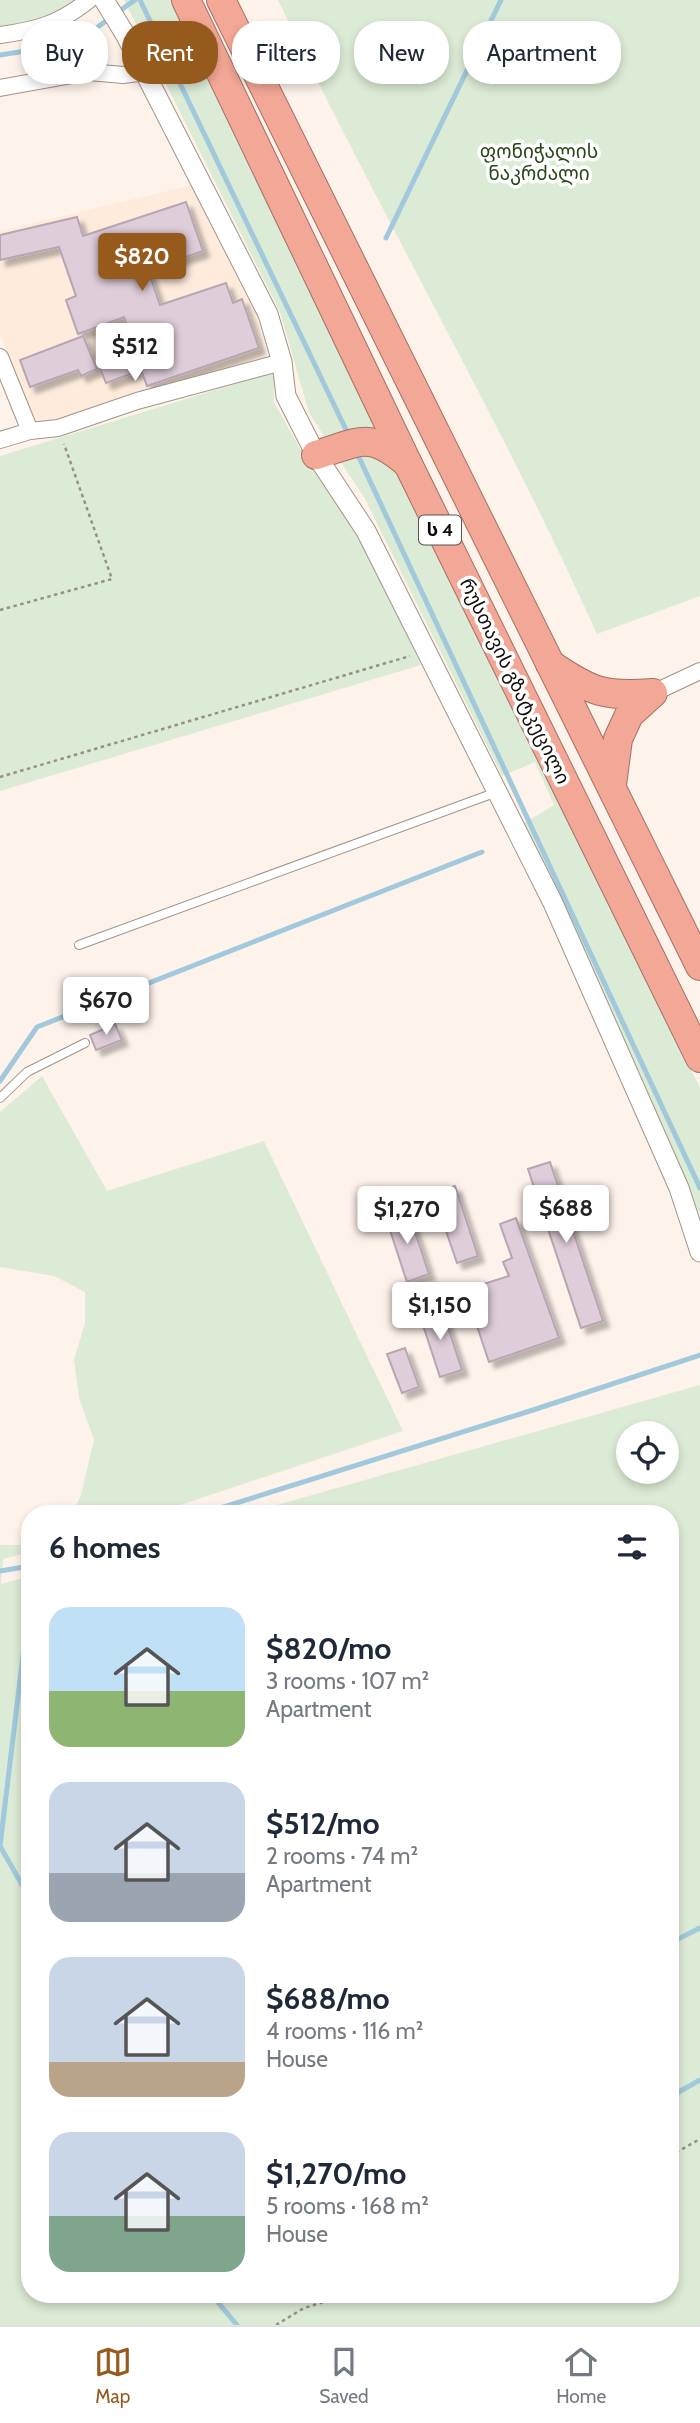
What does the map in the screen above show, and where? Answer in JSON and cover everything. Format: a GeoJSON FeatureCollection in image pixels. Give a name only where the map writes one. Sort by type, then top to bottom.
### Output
{"type":"FeatureCollection","features":[{"type":"Feature","properties":{"kind":"highway","name":"რუსთავის გზატკეცილი"},"geometry":{"type":"LineString","coordinates":[[186,0],[371,388],[700,1058]]}},
{"type":"Feature","properties":{"kind":"highway","name":"რუსთავის გზატკეცილი"},"geometry":{"type":"LineString","coordinates":[[221,0],[700,966]]}},
{"type":"Feature","properties":{"kind":"highway"},"geometry":{"type":"LineString","coordinates":[[360,440],[370,415],[371,388]]}},
{"type":"Feature","properties":{"kind":"highway"},"geometry":{"type":"LineString","coordinates":[[325,452],[360,440],[378,444],[408,464]]}},
{"type":"Feature","properties":{"kind":"highway"},"geometry":{"type":"LineString","coordinates":[[550,664],[595,690],[618,696],[653,693]]}},
{"type":"Feature","properties":{"kind":"highway"},"geometry":{"type":"LineString","coordinates":[[612,785],[618,739],[629,715],[653,693]]}},
{"type":"Feature","properties":{"kind":"street"},"geometry":{"type":"LineString","coordinates":[[0,35],[38,30],[100,2],[122,30]]}},
{"type":"Feature","properties":{"kind":"street"},"geometry":{"type":"LineString","coordinates":[[0,89],[89,72],[122,75]]}},
{"type":"Feature","properties":{"kind":"street"},"geometry":{"type":"LineString","coordinates":[[151,84],[268,314],[282,362],[286,396],[325,452],[553,902],[679,1188],[700,1252]]}},
{"type":"Feature","properties":{"kind":"street"},"geometry":{"type":"LineString","coordinates":[[0,357],[30,431]]}},
{"type":"Feature","properties":{"kind":"street"},"geometry":{"type":"LineString","coordinates":[[0,440],[30,431],[58,428],[137,401],[282,362]]}},
{"type":"Feature","properties":{"kind":"street"},"geometry":{"type":"LineString","coordinates":[[653,693],[700,671]]}},
{"type":"Feature","properties":{"kind":"lane"},"geometry":{"type":"LineString","coordinates":[[79,945],[497,792]]}},
{"type":"Feature","properties":{"kind":"lane"},"geometry":{"type":"LineString","coordinates":[[0,1098],[27,1072],[85,1043]]}},
{"type":"Feature","properties":{"kind":"path"},"geometry":{"type":"LineString","coordinates":[[0,610],[112,579],[58,428]]}},
{"type":"Feature","properties":{"kind":"path"},"geometry":{"type":"LineString","coordinates":[[0,777],[426,651]]}},
{"type":"Feature","properties":{"kind":"path"},"geometry":{"type":"LineString","coordinates":[[679,2151],[700,2139]]}},
{"type":"Feature","properties":{"kind":"path"},"geometry":{"type":"LineString","coordinates":[[276,2325],[304,2308],[320,2303]]}},
{"type":"Feature","properties":{"kind":"shaded area"},"geometry":{"type":"Polygon","coordinates":[[[192,185],[254,303],[266,356],[36,425],[0,333],[0,231],[192,185]]]}},
{"type":"Feature","properties":{"kind":"green space"},"geometry":{"type":"Polygon","coordinates":[[[0,0],[77,0],[46,21],[21,21],[21,25],[0,29],[0,0]]]}},
{"type":"Feature","properties":{"kind":"green space"},"geometry":{"type":"Polygon","coordinates":[[[124,0],[178,0],[188,21],[134,21],[124,0]]]}},
{"type":"Feature","properties":{"kind":"green space","name":"ფონიჭალის ნაკრძალი"},"geometry":{"type":"Polygon","coordinates":[[[278,0],[700,0],[700,596],[597,634],[521,474],[319,84],[340,84],[340,21],[288,21],[278,0]]]}},
{"type":"Feature","properties":{"kind":"green space"},"geometry":{"type":"Polygon","coordinates":[[[218,83],[700,1088],[700,1215],[523,824],[554,805],[535,762],[502,776],[365,499],[309,413],[280,312],[166,84],[218,83]]]}},
{"type":"Feature","properties":{"kind":"green space"},"geometry":{"type":"Polygon","coordinates":[[[274,372],[274,402],[304,456],[360,535],[421,665],[0,791],[0,456],[274,372]]]}},
{"type":"Feature","properties":{"kind":"green space"},"geometry":{"type":"Polygon","coordinates":[[[42,1076],[107,1191],[264,1141],[403,1431],[180,1505],[76,1505],[94,1440],[79,1398],[74,1360],[85,1323],[85,1292],[54,1276],[0,1267],[0,1112],[42,1076]]]}},
{"type":"Feature","properties":{"kind":"green space"},"geometry":{"type":"Polygon","coordinates":[[[700,1385],[700,2325],[0,2325],[0,1545],[21,1545],[21,1554],[3,1559],[1,1584],[21,1578],[21,2303],[679,2303],[679,1505],[277,1505],[700,1385]]]}},
{"type":"Feature","properties":{"kind":"building"},"geometry":{"type":"Polygon","coordinates":[[[186,202],[203,251],[148,270],[160,305],[226,283],[233,303],[242,299],[259,348],[147,386],[141,370],[106,383],[97,361],[134,348],[124,317],[78,334],[66,300],[76,296],[59,247],[0,260],[0,235],[77,217],[83,236],[186,202]]]}},
{"type":"Feature","properties":{"kind":"building"},"geometry":{"type":"Polygon","coordinates":[[[83,336],[97,369],[81,376],[78,370],[30,387],[20,360],[83,336]]]}},
{"type":"Feature","properties":{"kind":"building"},"geometry":{"type":"Polygon","coordinates":[[[115,1024],[122,1040],[96,1050],[90,1035],[115,1024]]]}},
{"type":"Feature","properties":{"kind":"building"},"geometry":{"type":"Polygon","coordinates":[[[550,1162],[603,1321],[581,1328],[528,1169],[550,1162]]]}},
{"type":"Feature","properties":{"kind":"building"},"geometry":{"type":"Polygon","coordinates":[[[455,1186],[478,1256],[457,1263],[433,1193],[455,1186]]]}},
{"type":"Feature","properties":{"kind":"building"},"geometry":{"type":"Polygon","coordinates":[[[408,1211],[429,1274],[407,1282],[386,1218],[408,1211]]]}},
{"type":"Feature","properties":{"kind":"building"},"geometry":{"type":"Polygon","coordinates":[[[516,1218],[559,1338],[489,1362],[465,1290],[509,1276],[503,1262],[512,1258],[500,1224],[516,1218]]]}},
{"type":"Feature","properties":{"kind":"building"},"geometry":{"type":"Polygon","coordinates":[[[441,1306],[462,1370],[440,1377],[419,1313],[441,1306]]]}},
{"type":"Feature","properties":{"kind":"building"},"geometry":{"type":"Polygon","coordinates":[[[405,1348],[419,1387],[402,1393],[387,1354],[405,1348]]]}},
{"type":"Feature","properties":{"kind":"waterway"},"geometry":{"type":"LineString","coordinates":[[118,12],[135,0]]}},
{"type":"Feature","properties":{"kind":"waterway"},"geometry":{"type":"LineString","coordinates":[[140,0],[349,436]]}},
{"type":"Feature","properties":{"kind":"waterway"},"geometry":{"type":"LineString","coordinates":[[386,238],[501,0]]}},
{"type":"Feature","properties":{"kind":"waterway"},"geometry":{"type":"LineString","coordinates":[[0,55],[76,43],[110,18]]}},
{"type":"Feature","properties":{"kind":"waterway"},"geometry":{"type":"LineString","coordinates":[[356,451],[700,1188]]}},
{"type":"Feature","properties":{"kind":"waterway"},"geometry":{"type":"LineString","coordinates":[[0,1081],[37,1027],[482,852]]}},
{"type":"Feature","properties":{"kind":"waterway"},"geometry":{"type":"LineString","coordinates":[[230,1505],[700,1355]]}},
{"type":"Feature","properties":{"kind":"waterway"},"geometry":{"type":"LineString","coordinates":[[0,1571],[21,1568]]}},
{"type":"Feature","properties":{"kind":"waterway"},"geometry":{"type":"LineString","coordinates":[[21,1672],[0,1846],[21,1883]]}},
{"type":"Feature","properties":{"kind":"waterway"},"geometry":{"type":"LineString","coordinates":[[679,1938],[700,1928]]}},
{"type":"Feature","properties":{"kind":"waterway"},"geometry":{"type":"LineString","coordinates":[[679,2092],[700,2080]]}},
{"type":"Feature","properties":{"kind":"waterway"},"geometry":{"type":"LineString","coordinates":[[219,2303],[237,2325]]}}]}
